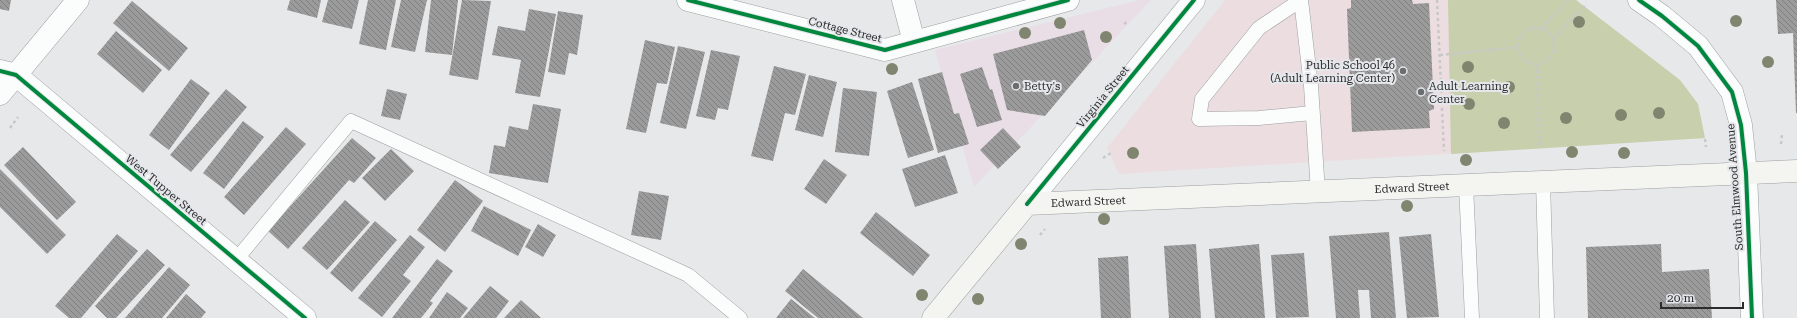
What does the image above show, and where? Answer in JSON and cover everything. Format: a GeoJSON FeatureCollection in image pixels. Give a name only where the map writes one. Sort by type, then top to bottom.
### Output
{"type":"FeatureCollection","features":[{"type":"Feature","properties":{"kind":"main road","name":"Edward Street"},"geometry":{"type":"LineString","coordinates":[[1027,204],[1797,171]]}},
{"type":"Feature","properties":{"kind":"main road","name":"Virginia Street"},"geometry":{"type":"LineString","coordinates":[[933,318],[1027,204]]}},
{"type":"Feature","properties":{"kind":"street"},"geometry":{"type":"LineString","coordinates":[[0,94],[8,73],[78,0]]}},
{"type":"Feature","properties":{"kind":"street","name":"Cottage Street"},"geometry":{"type":"LineString","coordinates":[[688,0],[885,50],[1068,0]]}},
{"type":"Feature","properties":{"kind":"street"},"geometry":{"type":"LineString","coordinates":[[903,0],[914,42]]}},
{"type":"Feature","properties":{"kind":"street","name":"Virginia Street"},"geometry":{"type":"LineString","coordinates":[[1027,204],[1194,0]]}},
{"type":"Feature","properties":{"kind":"street","name":"South Elmwood Avenue"},"geometry":{"type":"LineString","coordinates":[[1639,0],[1662,16],[1698,46],[1732,92],[1741,125],[1746,173],[1752,318]]}},
{"type":"Feature","properties":{"kind":"street","name":"West Tupper Street"},"geometry":{"type":"LineString","coordinates":[[8,73],[305,318]]}},
{"type":"Feature","properties":{"kind":"lane"},"geometry":{"type":"LineString","coordinates":[[1312,113],[1259,118],[1199,119],[1202,99],[1259,28],[1301,0],[1312,113],[1318,192]]}},
{"type":"Feature","properties":{"kind":"lane"},"geometry":{"type":"LineString","coordinates":[[235,261],[351,121],[688,275],[740,318]]}},
{"type":"Feature","properties":{"kind":"lane"},"geometry":{"type":"LineString","coordinates":[[1543,182],[1547,318]]}},
{"type":"Feature","properties":{"kind":"lane"},"geometry":{"type":"LineString","coordinates":[[1466,185],[1472,318]]}},
{"type":"Feature","properties":{"kind":"path"},"geometry":{"type":"LineString","coordinates":[[1437,0],[1444,151]]}},
{"type":"Feature","properties":{"kind":"path"},"geometry":{"type":"LineString","coordinates":[[1542,28],[1568,0]]}},
{"type":"Feature","properties":{"kind":"path"},"geometry":{"type":"LineString","coordinates":[[1553,38],[1587,4]]}},
{"type":"Feature","properties":{"kind":"path"},"geometry":{"type":"LineString","coordinates":[[1536,27],[1542,28],[1553,38],[1554,49],[1552,55],[1543,63],[1537,64],[1526,62],[1519,53],[1518,47],[1520,36],[1525,31],[1536,27]]}},
{"type":"Feature","properties":{"kind":"path"},"geometry":{"type":"LineString","coordinates":[[1440,55],[1518,47]]}},
{"type":"Feature","properties":{"kind":"path"},"geometry":{"type":"LineString","coordinates":[[1537,64],[1540,146]]}},
{"type":"Feature","properties":{"kind":"path"},"geometry":{"type":"LineString","coordinates":[[10,128],[18,117]]}},
{"type":"Feature","properties":{"kind":"path"},"geometry":{"type":"LineString","coordinates":[[1781,144],[1782,134]]}},
{"type":"Feature","properties":{"kind":"path"},"geometry":{"type":"LineString","coordinates":[[1705,138],[1706,147]]}},
{"type":"Feature","properties":{"kind":"path"},"geometry":{"type":"LineString","coordinates":[[1103,158],[1111,153]]}},
{"type":"Feature","properties":{"kind":"shaded area"},"geometry":{"type":"Polygon","coordinates":[[[1140,0],[1151,0],[974,187],[935,50],[1140,0]]]}},
{"type":"Feature","properties":{"kind":"shaded area","name":"Adult Learning Center"},"geometry":{"type":"Polygon","coordinates":[[[1225,0],[1576,0],[1680,80],[1698,104],[1705,138],[1119,174],[1107,148],[1225,0]]]}},
{"type":"Feature","properties":{"kind":"green space"},"geometry":{"type":"Polygon","coordinates":[[[1448,0],[1576,0],[1680,80],[1698,104],[1705,138],[1451,154],[1448,0]]]}},
{"type":"Feature","properties":{"kind":"building"},"geometry":{"type":"Polygon","coordinates":[[[0,0],[11,0],[9,11],[0,9],[0,0]]]}},
{"type":"Feature","properties":{"kind":"building"},"geometry":{"type":"Polygon","coordinates":[[[290,0],[321,0],[317,18],[287,10],[290,0]]]}},
{"type":"Feature","properties":{"kind":"building"},"geometry":{"type":"Polygon","coordinates":[[[328,0],[359,0],[352,29],[322,22],[328,0]]]}},
{"type":"Feature","properties":{"kind":"building"},"geometry":{"type":"Polygon","coordinates":[[[368,0],[396,0],[386,50],[359,44],[368,0]]]}},
{"type":"Feature","properties":{"kind":"building"},"geometry":{"type":"Polygon","coordinates":[[[401,0],[427,0],[415,52],[391,47],[401,0]]]}},
{"type":"Feature","properties":{"kind":"building"},"geometry":{"type":"Polygon","coordinates":[[[431,0],[458,0],[452,55],[425,52],[431,0]]]}},
{"type":"Feature","properties":{"kind":"building"},"geometry":{"type":"Polygon","coordinates":[[[462,0],[491,1],[478,80],[449,75],[462,0]]]}},
{"type":"Feature","properties":{"kind":"building","name":"Adult Learning Center"},"geometry":{"type":"Polygon","coordinates":[[[1351,0],[1412,0],[1413,4],[1429,3],[1434,109],[1429,111],[1430,128],[1352,132],[1347,9],[1351,8],[1351,0]]]}},
{"type":"Feature","properties":{"kind":"building"},"geometry":{"type":"Polygon","coordinates":[[[1776,0],[1797,0],[1797,113],[1793,33],[1778,34],[1776,0]]]}},
{"type":"Feature","properties":{"kind":"building"},"geometry":{"type":"Polygon","coordinates":[[[132,1],[188,48],[169,71],[113,23],[132,1]]]}},
{"type":"Feature","properties":{"kind":"building"},"geometry":{"type":"Polygon","coordinates":[[[529,9],[556,14],[540,97],[515,93],[521,60],[492,55],[498,26],[525,31],[529,9]]]}},
{"type":"Feature","properties":{"kind":"building"},"geometry":{"type":"Polygon","coordinates":[[[558,11],[583,15],[577,55],[569,53],[565,75],[548,72],[558,11]]]}},
{"type":"Feature","properties":{"kind":"building"},"geometry":{"type":"Polygon","coordinates":[[[1084,30],[1092,60],[1045,116],[1007,110],[993,54],[1084,30]]]}},
{"type":"Feature","properties":{"kind":"building"},"geometry":{"type":"Polygon","coordinates":[[[116,31],[162,70],[143,93],[97,54],[116,31]]]}},
{"type":"Feature","properties":{"kind":"building"},"geometry":{"type":"Polygon","coordinates":[[[645,40],[675,47],[667,84],[657,83],[646,133],[626,129],[645,40]]]}},
{"type":"Feature","properties":{"kind":"building"},"geometry":{"type":"Polygon","coordinates":[[[678,46],[705,52],[686,129],[660,123],[678,46]]]}},
{"type":"Feature","properties":{"kind":"building"},"geometry":{"type":"Polygon","coordinates":[[[711,50],[740,56],[728,110],[718,108],[715,120],[696,116],[711,50]]]}},
{"type":"Feature","properties":{"kind":"building"},"geometry":{"type":"Polygon","coordinates":[[[774,66],[806,74],[795,115],[785,113],[773,161],[751,156],[774,66]]]}},
{"type":"Feature","properties":{"kind":"building"},"geometry":{"type":"Polygon","coordinates":[[[982,67],[990,90],[992,89],[1002,120],[977,127],[960,74],[982,67]]]}},
{"type":"Feature","properties":{"kind":"building"},"geometry":{"type":"Polygon","coordinates":[[[942,72],[954,114],[959,113],[969,144],[938,153],[918,79],[942,72]]]}},
{"type":"Feature","properties":{"kind":"building"},"geometry":{"type":"Polygon","coordinates":[[[809,75],[837,82],[823,137],[795,130],[809,75]]]}},
{"type":"Feature","properties":{"kind":"building"},"geometry":{"type":"Polygon","coordinates":[[[191,79],[210,93],[169,150],[149,135],[191,79]]]}},
{"type":"Feature","properties":{"kind":"building"},"geometry":{"type":"Polygon","coordinates":[[[912,82],[934,150],[908,158],[887,91],[912,82]]]}},
{"type":"Feature","properties":{"kind":"building"},"geometry":{"type":"Polygon","coordinates":[[[843,88],[877,92],[869,156],[835,152],[843,88]]]}},
{"type":"Feature","properties":{"kind":"building"},"geometry":{"type":"Polygon","coordinates":[[[226,89],[247,107],[191,172],[170,155],[226,89]]]}},
{"type":"Feature","properties":{"kind":"building"},"geometry":{"type":"Polygon","coordinates":[[[387,89],[407,94],[400,120],[381,116],[387,89]]]}},
{"type":"Feature","properties":{"kind":"building"},"geometry":{"type":"Polygon","coordinates":[[[533,104],[561,109],[548,183],[489,173],[494,145],[505,147],[509,126],[528,130],[533,104]]]}},
{"type":"Feature","properties":{"kind":"building"},"geometry":{"type":"Polygon","coordinates":[[[243,121],[264,137],[224,189],[203,173],[243,121]]]}},
{"type":"Feature","properties":{"kind":"building"},"geometry":{"type":"Polygon","coordinates":[[[286,127],[306,144],[244,215],[224,197],[286,127]]]}},
{"type":"Feature","properties":{"kind":"building"},"geometry":{"type":"Polygon","coordinates":[[[1003,128],[1021,147],[998,169],[980,150],[1003,128]]]}},
{"type":"Feature","properties":{"kind":"building"},"geometry":{"type":"Polygon","coordinates":[[[352,138],[376,158],[354,183],[349,180],[288,249],[268,231],[352,138]]]}},
{"type":"Feature","properties":{"kind":"building"},"geometry":{"type":"Polygon","coordinates":[[[23,147],[76,202],[57,220],[4,165],[23,147]]]}},
{"type":"Feature","properties":{"kind":"building"},"geometry":{"type":"Polygon","coordinates":[[[391,149],[414,171],[385,201],[362,178],[391,149]]]}},
{"type":"Feature","properties":{"kind":"building"},"geometry":{"type":"Polygon","coordinates":[[[945,155],[958,193],[915,207],[902,169],[945,155]]]}},
{"type":"Feature","properties":{"kind":"building"},"geometry":{"type":"Polygon","coordinates":[[[824,159],[847,175],[826,204],[804,189],[824,159]]]}},
{"type":"Feature","properties":{"kind":"building"},"geometry":{"type":"Polygon","coordinates":[[[0,169],[66,235],[47,254],[0,207],[0,169]]]}},
{"type":"Feature","properties":{"kind":"building"},"geometry":{"type":"Polygon","coordinates":[[[455,180],[483,201],[445,252],[417,230],[455,180]]]}},
{"type":"Feature","properties":{"kind":"building"},"geometry":{"type":"Polygon","coordinates":[[[639,191],[669,196],[661,240],[631,235],[639,191]]]}},
{"type":"Feature","properties":{"kind":"building"},"geometry":{"type":"Polygon","coordinates":[[[345,200],[370,222],[327,270],[302,248],[345,200]]]}},
{"type":"Feature","properties":{"kind":"building"},"geometry":{"type":"Polygon","coordinates":[[[484,206],[531,230],[518,256],[471,231],[484,206]]]}},
{"type":"Feature","properties":{"kind":"building"},"geometry":{"type":"Polygon","coordinates":[[[876,212],[930,255],[913,276],[860,233],[876,212]]]}},
{"type":"Feature","properties":{"kind":"building"},"geometry":{"type":"Polygon","coordinates":[[[375,221],[397,240],[352,292],[330,273],[375,221]]]}},
{"type":"Feature","properties":{"kind":"building"},"geometry":{"type":"Polygon","coordinates":[[[538,224],[556,235],[543,257],[525,247],[538,224]]]}},
{"type":"Feature","properties":{"kind":"building"},"geometry":{"type":"Polygon","coordinates":[[[1389,232],[1396,318],[1371,318],[1369,290],[1358,290],[1360,318],[1336,318],[1329,236],[1389,232]]]}},
{"type":"Feature","properties":{"kind":"building"},"geometry":{"type":"Polygon","coordinates":[[[117,234],[138,251],[81,318],[69,318],[55,306],[117,234]]]}},
{"type":"Feature","properties":{"kind":"building"},"geometry":{"type":"Polygon","coordinates":[[[1431,234],[1439,317],[1407,318],[1399,237],[1431,234]]]}},
{"type":"Feature","properties":{"kind":"building"},"geometry":{"type":"Polygon","coordinates":[[[410,235],[425,247],[403,275],[411,281],[382,317],[358,298],[410,235]]]}},
{"type":"Feature","properties":{"kind":"building"},"geometry":{"type":"Polygon","coordinates":[[[1196,244],[1201,318],[1169,318],[1164,246],[1196,244]]]}},
{"type":"Feature","properties":{"kind":"building"},"geometry":{"type":"Polygon","coordinates":[[[1259,244],[1265,318],[1215,318],[1209,249],[1259,244]]]}},
{"type":"Feature","properties":{"kind":"building"},"geometry":{"type":"Polygon","coordinates":[[[1661,244],[1662,272],[1709,269],[1712,318],[1588,318],[1586,247],[1661,244]]]}},
{"type":"Feature","properties":{"kind":"building"},"geometry":{"type":"Polygon","coordinates":[[[147,249],[165,265],[116,318],[107,318],[95,306],[147,249]]]}},
{"type":"Feature","properties":{"kind":"building"},"geometry":{"type":"Polygon","coordinates":[[[1304,253],[1309,317],[1276,318],[1271,255],[1304,253]]]}},
{"type":"Feature","properties":{"kind":"building"},"geometry":{"type":"Polygon","coordinates":[[[1128,256],[1131,318],[1101,318],[1098,258],[1128,256]]]}},
{"type":"Feature","properties":{"kind":"building"},"geometry":{"type":"Polygon","coordinates":[[[437,259],[453,271],[430,301],[433,303],[421,318],[392,318],[437,259]]]}},
{"type":"Feature","properties":{"kind":"building"},"geometry":{"type":"Polygon","coordinates":[[[169,267],[190,285],[162,318],[125,318],[169,267]]]}},
{"type":"Feature","properties":{"kind":"building"},"geometry":{"type":"Polygon","coordinates":[[[803,269],[863,318],[818,318],[785,291],[803,269]]]}},
{"type":"Feature","properties":{"kind":"building"},"geometry":{"type":"Polygon","coordinates":[[[490,286],[509,301],[496,318],[463,318],[490,286]]]}},
{"type":"Feature","properties":{"kind":"building"},"geometry":{"type":"Polygon","coordinates":[[[447,292],[468,308],[460,318],[429,318],[447,292]]]}},
{"type":"Feature","properties":{"kind":"building"},"geometry":{"type":"Polygon","coordinates":[[[186,294],[206,312],[201,318],[166,318],[186,294]]]}},
{"type":"Feature","properties":{"kind":"building"},"geometry":{"type":"Polygon","coordinates":[[[791,299],[815,318],[776,318],[791,299]]]}},
{"type":"Feature","properties":{"kind":"building"},"geometry":{"type":"Polygon","coordinates":[[[521,300],[541,318],[504,318],[521,300]]]}},
{"type":"Feature","properties":{"kind":"cycle path"},"geometry":{"type":"LineString","coordinates":[[688,0],[885,50],[1068,0]]}},
{"type":"Feature","properties":{"kind":"cycle path"},"geometry":{"type":"LineString","coordinates":[[1027,204],[1194,0]]}},
{"type":"Feature","properties":{"kind":"cycle path"},"geometry":{"type":"LineString","coordinates":[[1639,0],[1662,16],[1698,46],[1732,92],[1741,125],[1746,173],[1752,318]]}},
{"type":"Feature","properties":{"kind":"cycle path"},"geometry":{"type":"LineString","coordinates":[[0,71],[16,75],[305,318]]}},
{"type":"Feature","properties":{"kind":"place","name":"Public School 46 (Adult Learning Center)"},"geometry":{"type":"Point","coordinates":[1403,71]}},
{"type":"Feature","properties":{"kind":"place","name":"Betty's"},"geometry":{"type":"Point","coordinates":[1016,86]}},
{"type":"Feature","properties":{"kind":"place","name":"Adult Learning Center"},"geometry":{"type":"Point","coordinates":[1421,92]}}]}
